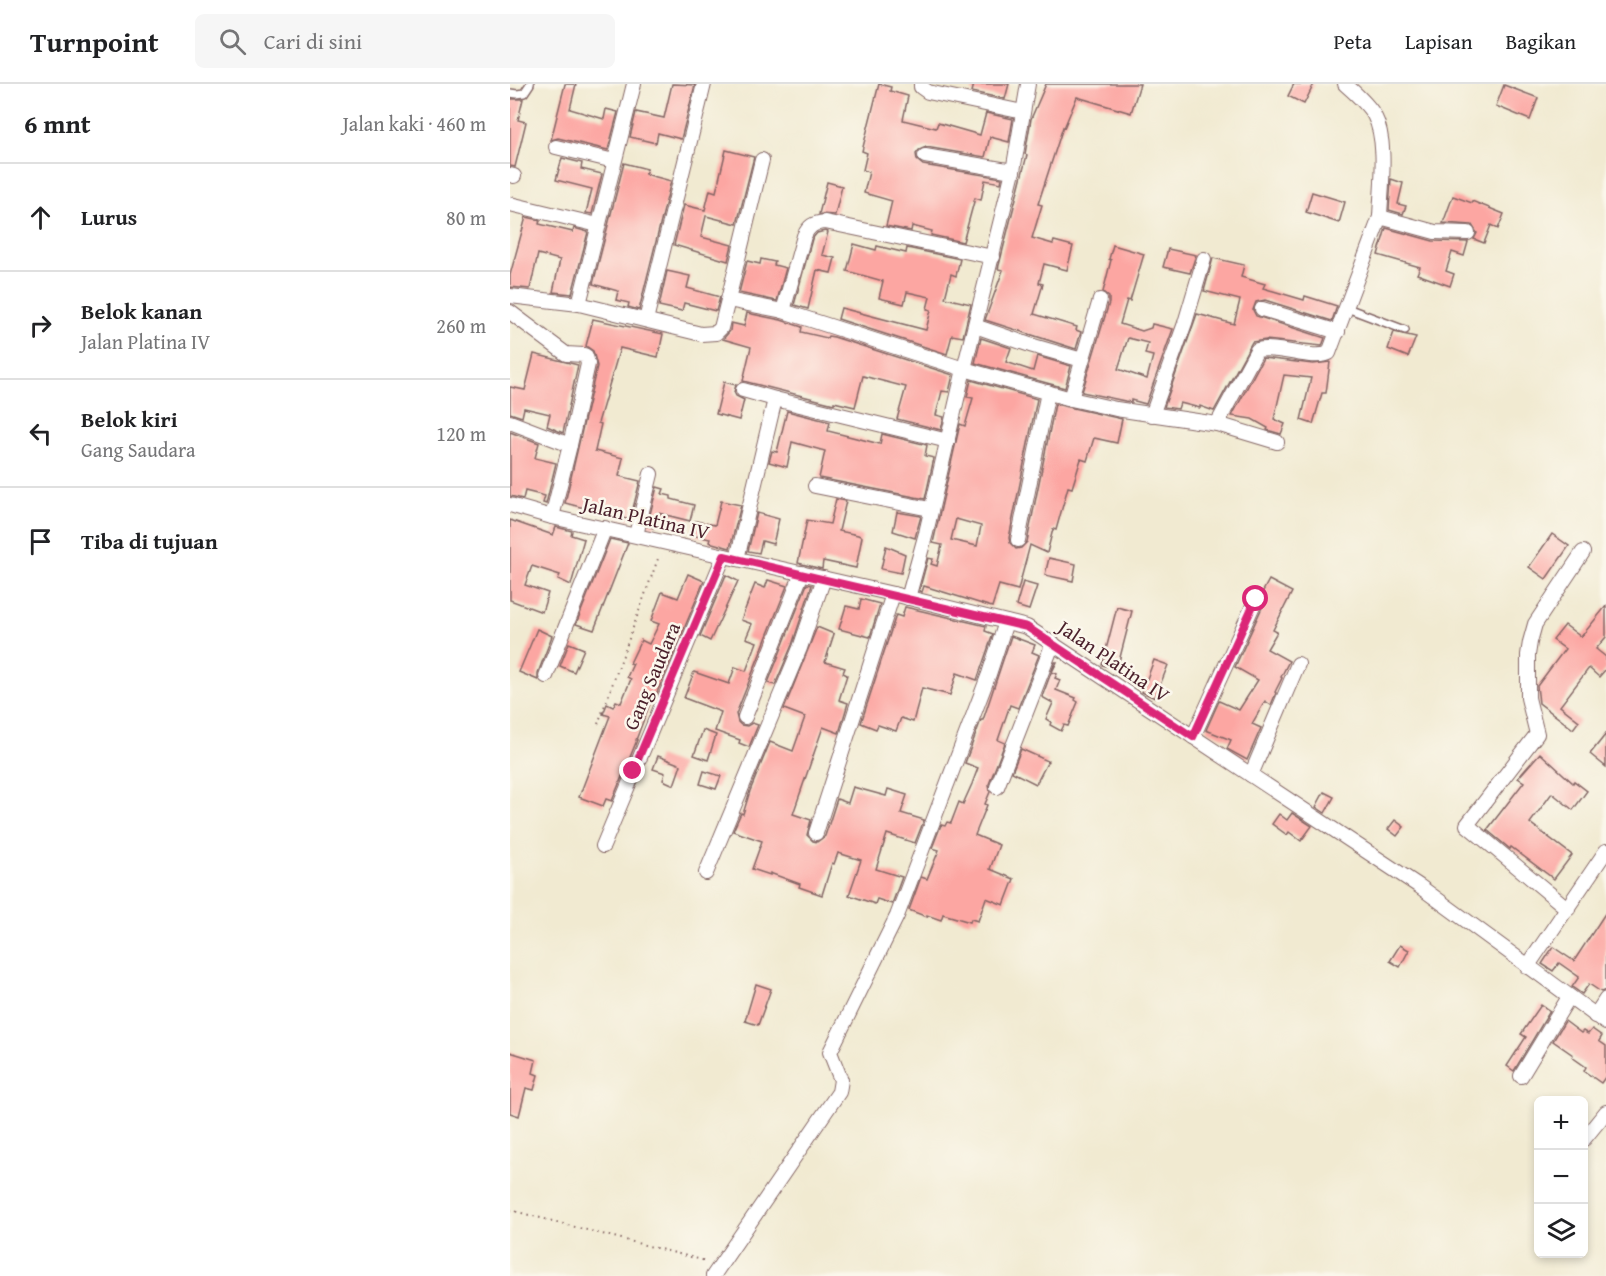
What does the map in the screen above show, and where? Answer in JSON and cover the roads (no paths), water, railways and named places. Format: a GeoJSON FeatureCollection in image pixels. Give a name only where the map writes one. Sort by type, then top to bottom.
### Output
{"type":"FeatureCollection","features":[{"type":"Feature","properties":{"kind":"street"},"geometry":{"type":"LineString","coordinates":[[579,304],[634,84]]}},
{"type":"Feature","properties":{"kind":"street"},"geometry":{"type":"LineString","coordinates":[[646,320],[704,84]]}},
{"type":"Feature","properties":{"kind":"street"},"geometry":{"type":"LineString","coordinates":[[921,84],[921,87],[928,92],[1023,112]]}},
{"type":"Feature","properties":{"kind":"street"},"geometry":{"type":"LineString","coordinates":[[909,598],[1013,171],[1028,84]]}},
{"type":"Feature","properties":{"kind":"street"},"geometry":{"type":"LineString","coordinates":[[1216,424],[1257,350],[1272,348],[1320,356],[1329,353],[1338,332],[1380,217],[1380,134],[1374,116],[1364,102],[1345,84]]}},
{"type":"Feature","properties":{"kind":"street"},"geometry":{"type":"LineString","coordinates":[[556,147],[614,161]]}},
{"type":"Feature","properties":{"kind":"street"},"geometry":{"type":"LineString","coordinates":[[925,156],[1013,171]]}},
{"type":"Feature","properties":{"kind":"street"},"geometry":{"type":"LineString","coordinates":[[510,296],[579,304],[709,335],[716,333],[721,328],[762,160]]}},
{"type":"Feature","properties":{"kind":"street"},"geometry":{"type":"LineString","coordinates":[[510,204],[598,225]]}},
{"type":"Feature","properties":{"kind":"street"},"geometry":{"type":"LineString","coordinates":[[1380,217],[1435,232],[1468,233]]}},
{"type":"Feature","properties":{"kind":"street"},"geometry":{"type":"LineString","coordinates":[[783,311],[804,236],[808,227],[815,222],[825,222],[993,257]]}},
{"type":"Feature","properties":{"kind":"street"},"geometry":{"type":"LineString","coordinates":[[1152,415],[1185,323],[1204,259]]}},
{"type":"Feature","properties":{"kind":"street"},"geometry":{"type":"LineString","coordinates":[[728,300],[783,311],[964,369],[1071,399],[1116,409],[1216,424],[1277,442]]}},
{"type":"Feature","properties":{"kind":"street"},"geometry":{"type":"LineString","coordinates":[[1071,399],[1100,300]]}},
{"type":"Feature","properties":{"kind":"street"},"geometry":{"type":"LineString","coordinates":[[1262,309],[1338,332]]}},
{"type":"Feature","properties":{"kind":"street"},"geometry":{"type":"LineString","coordinates":[[510,312],[566,354],[584,355],[588,364],[552,516]]}},
{"type":"Feature","properties":{"kind":"street"},"geometry":{"type":"LineString","coordinates":[[975,326],[1082,360]]}},
{"type":"Feature","properties":{"kind":"street"},"geometry":{"type":"LineString","coordinates":[[743,390],[948,441]]}},
{"type":"Feature","properties":{"kind":"street"},"geometry":{"type":"LineString","coordinates":[[1018,540],[1048,392]]}},
{"type":"Feature","properties":{"kind":"street","name":"Gang Saudara"},"geometry":{"type":"LineString","coordinates":[[603,846],[730,557],[775,399]]}},
{"type":"Feature","properties":{"kind":"street"},"geometry":{"type":"LineString","coordinates":[[510,422],[570,446]]}},
{"type":"Feature","properties":{"kind":"street"},"geometry":{"type":"LineString","coordinates":[[636,535],[651,474]]}},
{"type":"Feature","properties":{"kind":"street"},"geometry":{"type":"LineString","coordinates":[[815,486],[930,509]]}},
{"type":"Feature","properties":{"kind":"street","name":"Jalan Platina IV"},"geometry":{"type":"LineString","coordinates":[[510,505],[1027,627],[1419,886],[1601,1020]]}},
{"type":"Feature","properties":{"kind":"street"},"geometry":{"type":"LineString","coordinates":[[546,676],[605,528]]}},
{"type":"Feature","properties":{"kind":"street"},"geometry":{"type":"LineString","coordinates":[[1568,909],[1467,825],[1537,734],[1528,698],[1530,642],[1535,624],[1583,552]]}},
{"type":"Feature","properties":{"kind":"street"},"geometry":{"type":"LineString","coordinates":[[745,717],[802,573]]}},
{"type":"Feature","properties":{"kind":"street"},"geometry":{"type":"LineString","coordinates":[[706,873],[800,648],[824,578]]}},
{"type":"Feature","properties":{"kind":"street"},"geometry":{"type":"LineString","coordinates":[[816,833],[893,594]]}},
{"type":"Feature","properties":{"kind":"street"},"geometry":{"type":"LineString","coordinates":[[1193,737],[1256,599]]}},
{"type":"Feature","properties":{"kind":"street"},"geometry":{"type":"LineString","coordinates":[[717,1271],[839,1092],[841,1080],[830,1052],[897,916],[989,674],[1006,622]]}},
{"type":"Feature","properties":{"kind":"street"},"geometry":{"type":"LineString","coordinates":[[997,786],[1053,643]]}},
{"type":"Feature","properties":{"kind":"street"},"geometry":{"type":"LineString","coordinates":[[1251,775],[1298,664]]}},
{"type":"Feature","properties":{"kind":"street"},"geometry":{"type":"LineString","coordinates":[[1527,967],[1606,851]]}},
{"type":"Feature","properties":{"kind":"street"},"geometry":{"type":"LineString","coordinates":[[1521,1076],[1569,997]]}},
{"type":"Feature","properties":{"kind":"street"},"geometry":{"type":"LineString","coordinates":[[1601,1020],[1606,999]]}},
{"type":"Feature","properties":{"kind":"street"},"geometry":{"type":"LineString","coordinates":[[1588,1134],[1606,1112]]}},
{"type":"Feature","properties":{"kind":"lane"},"geometry":{"type":"LineString","coordinates":[[510,93],[524,93],[530,84]]}},
{"type":"Feature","properties":{"kind":"lane"},"geometry":{"type":"LineString","coordinates":[[1347,308],[1405,330]]}}]}
